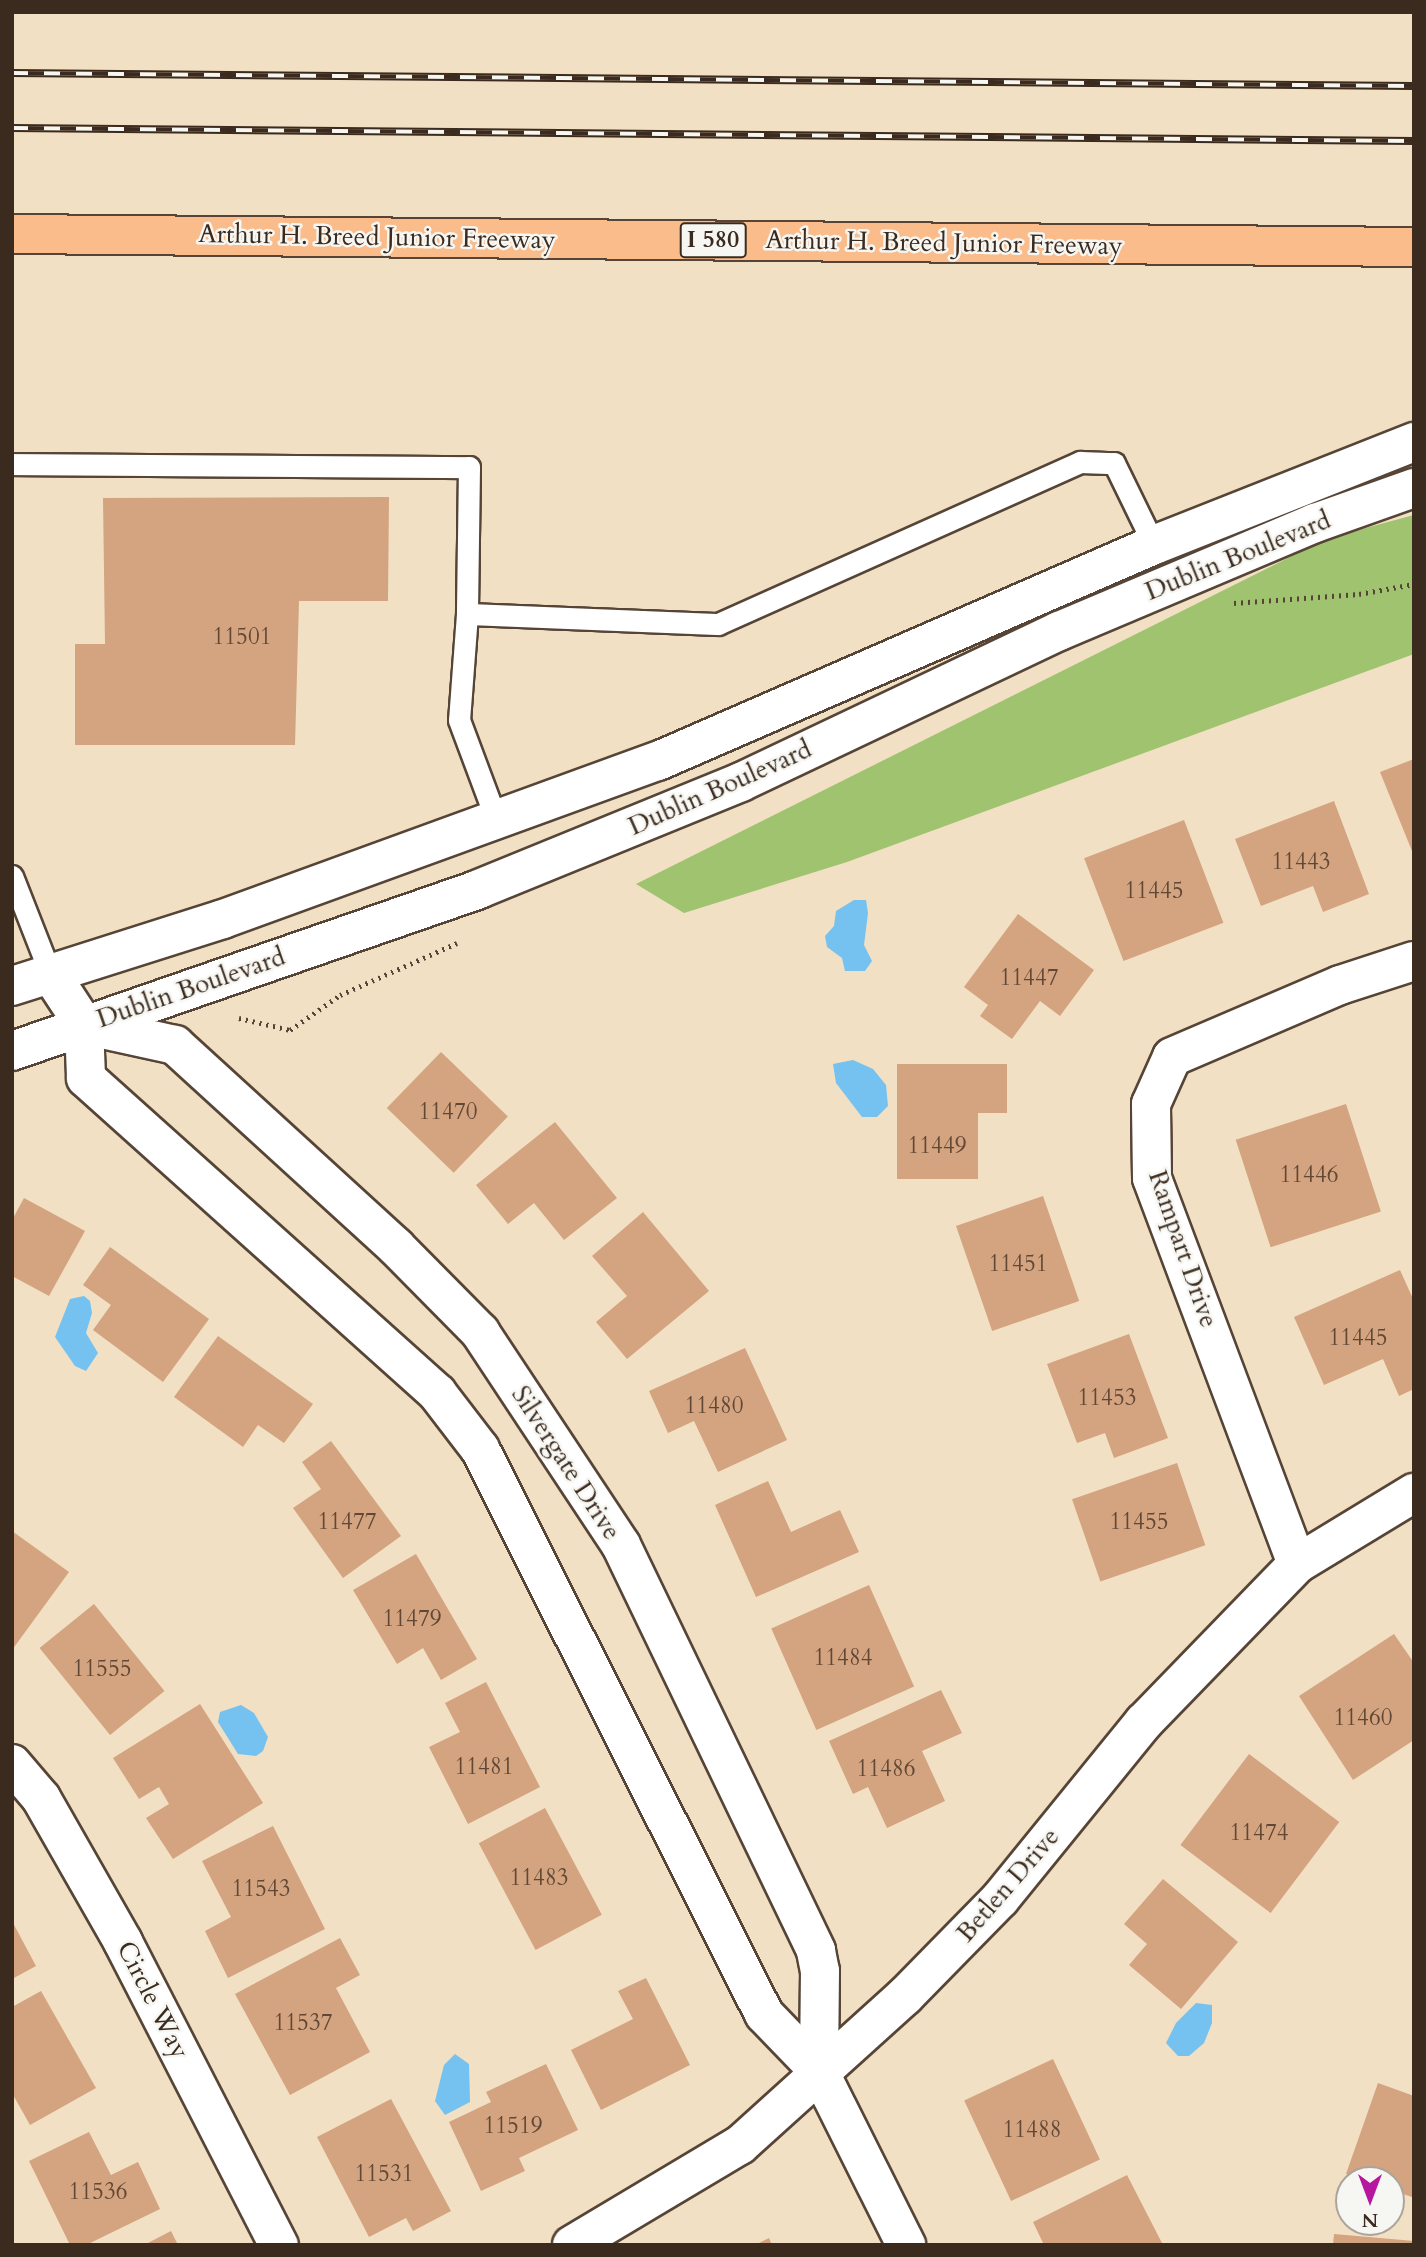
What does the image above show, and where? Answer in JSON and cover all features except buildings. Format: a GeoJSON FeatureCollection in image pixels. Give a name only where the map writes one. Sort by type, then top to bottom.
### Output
{"type":"FeatureCollection","features":[{"type":"Feature","properties":{"kind":"highway","name":"Arthur H. Breed Junior Freeway"},"geometry":{"type":"LineString","coordinates":[[12,234],[1414,247]]}},
{"type":"Feature","properties":{"kind":"street","name":"Dublin Boulevard"},"geometry":{"type":"LineString","coordinates":[[12,986],[223,919],[658,761],[1154,545],[1414,442]]}},
{"type":"Feature","properties":{"kind":"street","name":"Dublin Boulevard"},"geometry":{"type":"LineString","coordinates":[[12,1051],[479,889],[741,782],[1059,631],[1315,523],[1414,488]]}},
{"type":"Feature","properties":{"kind":"street","name":"Rampart Drive"},"geometry":{"type":"LineString","coordinates":[[1297,1564],[1152,1178],[1151,1104],[1172,1057],[1340,985],[1414,961]]}},
{"type":"Feature","properties":{"kind":"street"},"geometry":{"type":"LineString","coordinates":[[50,973],[84,1025]]}},
{"type":"Feature","properties":{"kind":"street","name":"Silvergate Drive"},"geometry":{"type":"LineString","coordinates":[[819,2071],[820,1971],[816,1951],[621,1545],[480,1332],[396,1247],[176,1045],[84,1025],[86,1078],[437,1393],[480,1449],[764,2014],[819,2071],[906,2245]]}},
{"type":"Feature","properties":{"kind":"street","name":"Betlen Drive"},"geometry":{"type":"LineString","coordinates":[[572,2245],[740,2145],[905,1996],[1000,1899],[1144,1723],[1297,1564],[1414,1493]]}},
{"type":"Feature","properties":{"kind":"street","name":"Circle Way"},"geometry":{"type":"LineString","coordinates":[[12,1765],[41,1798],[123,1942],[279,2245]]}},
{"type":"Feature","properties":{"kind":"lane"},"geometry":{"type":"LineString","coordinates":[[467,614],[718,624],[1080,463],[1114,463],[1154,545]]}},
{"type":"Feature","properties":{"kind":"lane"},"geometry":{"type":"LineString","coordinates":[[12,464],[469,467],[467,614],[459,720],[496,819]]}},
{"type":"Feature","properties":{"kind":"lane"},"geometry":{"type":"LineString","coordinates":[[12,876],[50,973]]}},
{"type":"Feature","properties":{"kind":"path"},"geometry":{"type":"LineString","coordinates":[[1225,604],[1359,594],[1414,584]]}},
{"type":"Feature","properties":{"kind":"green space"},"geometry":{"type":"Polygon","coordinates":[[[1414,515],[1414,654],[847,862],[684,913],[636,884],[1328,538],[1414,515]]]}},
{"type":"Feature","properties":{"kind":"water"},"geometry":{"type":"Polygon","coordinates":[[[854,900],[866,900],[868,913],[864,945],[872,961],[865,971],[845,971],[842,958],[827,947],[825,936],[834,926],[836,911],[854,900]]]}},
{"type":"Feature","properties":{"kind":"water"},"geometry":{"type":"Polygon","coordinates":[[[853,1060],[873,1069],[886,1085],[888,1106],[877,1117],[862,1117],[836,1083],[833,1064],[853,1060]]]}},
{"type":"Feature","properties":{"kind":"water"},"geometry":{"type":"Polygon","coordinates":[[[84,1296],[90,1301],[92,1313],[86,1333],[98,1353],[86,1371],[75,1366],[55,1337],[70,1299],[84,1296]]]}},
{"type":"Feature","properties":{"kind":"water"},"geometry":{"type":"Polygon","coordinates":[[[241,1705],[254,1713],[268,1737],[263,1751],[256,1756],[238,1754],[218,1722],[220,1712],[241,1705]]]}},
{"type":"Feature","properties":{"kind":"water"},"geometry":{"type":"Polygon","coordinates":[[[1196,2003],[1212,2005],[1212,2023],[1204,2043],[1189,2056],[1178,2056],[1166,2043],[1176,2023],[1196,2003]]]}},
{"type":"Feature","properties":{"kind":"water"},"geometry":{"type":"Polygon","coordinates":[[[455,2054],[469,2064],[470,2102],[445,2115],[435,2101],[444,2065],[455,2054]]]}},
{"type":"Feature","properties":{"kind":"railway"},"geometry":{"type":"LineString","coordinates":[[12,73],[1414,86]]}},
{"type":"Feature","properties":{"kind":"railway"},"geometry":{"type":"LineString","coordinates":[[12,128],[1414,141]]}}]}
